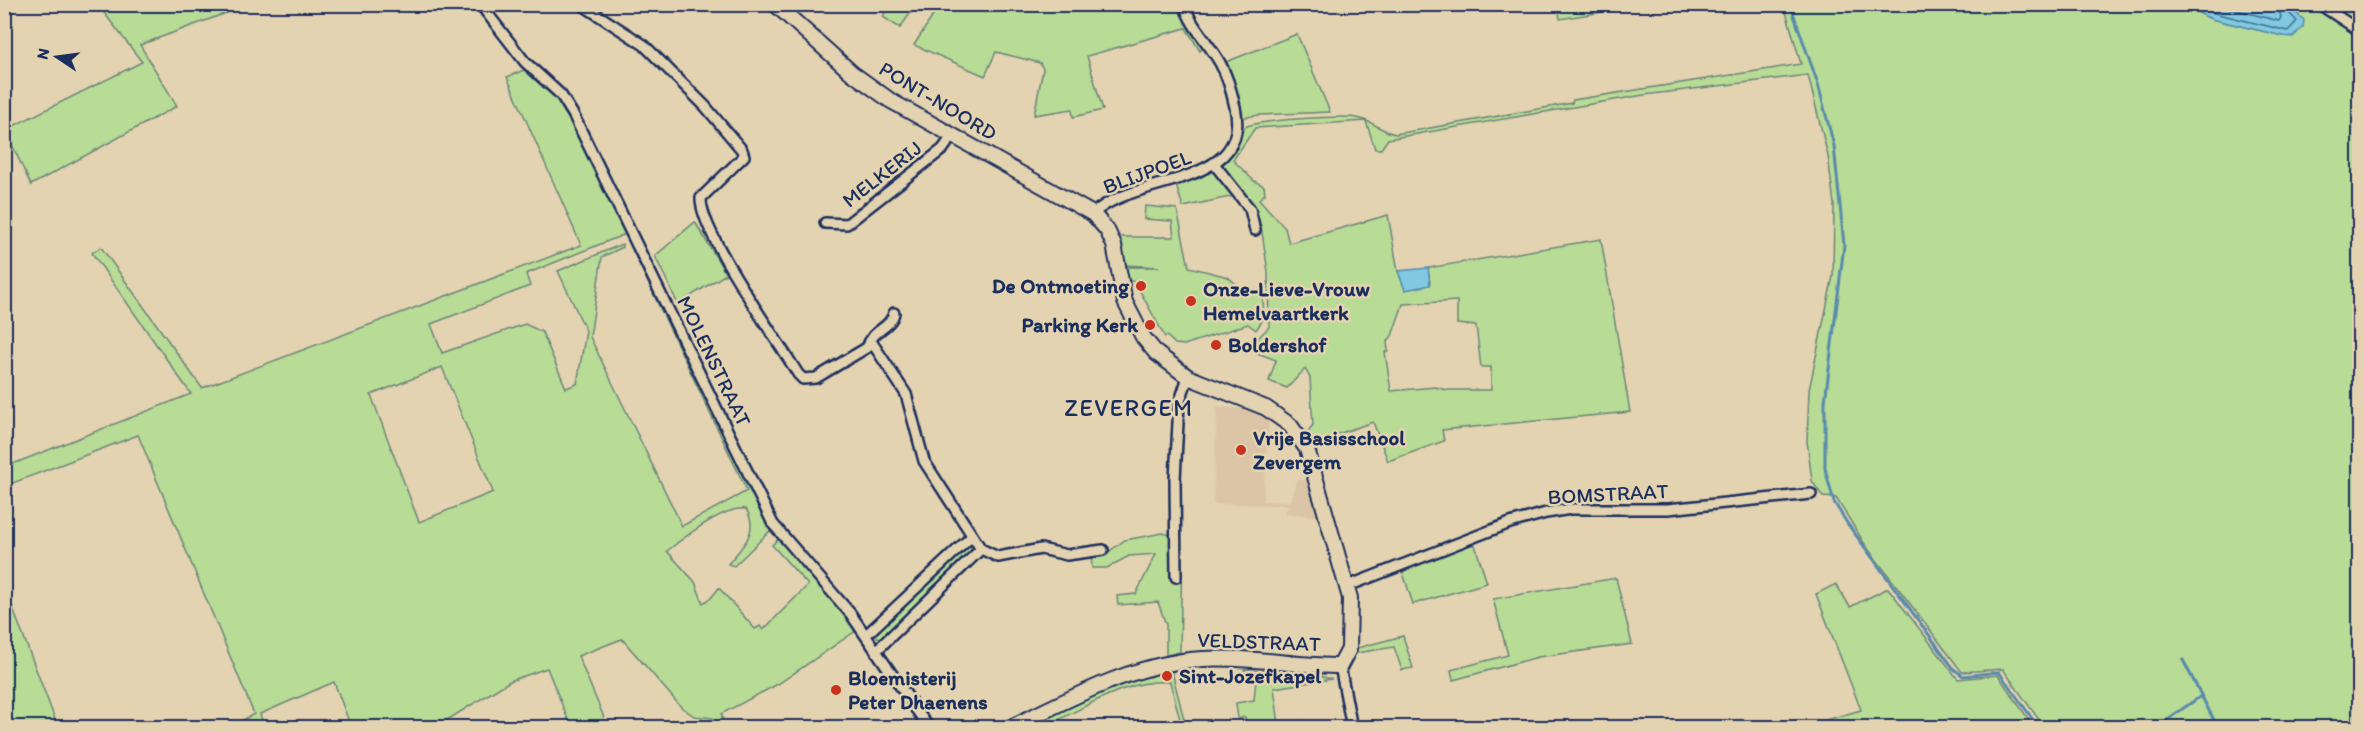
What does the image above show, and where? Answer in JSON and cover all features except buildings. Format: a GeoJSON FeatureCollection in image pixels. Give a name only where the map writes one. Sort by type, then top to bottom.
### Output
{"type":"FeatureCollection","features":[{"type":"Feature","properties":{"kind":"street","name":"MOLENSTRAAT"},"geometry":{"type":"LineString","coordinates":[[480,4],[525,62],[555,88],[566,103],[773,524],[829,587],[866,635],[929,728]]}},
{"type":"Feature","properties":{"kind":"street"},"geometry":{"type":"LineString","coordinates":[[581,4],[644,45],[705,106],[740,146],[744,156],[701,198],[701,209],[716,241],[798,374],[803,379],[816,378],[873,344],[906,394],[924,461],[981,549],[998,557],[1041,549],[1067,555],[1103,550]]}},
{"type":"Feature","properties":{"kind":"street","name":"PONT-NOORD"},"geometry":{"type":"LineString","coordinates":[[775,4],[852,73],[891,101],[1093,214]]}},
{"type":"Feature","properties":{"kind":"street","name":"BLIJPOEL"},"geometry":{"type":"LineString","coordinates":[[1093,214],[1104,204],[1119,196],[1197,174],[1215,165],[1234,137],[1235,108],[1221,65],[1194,25],[1185,4]]}},
{"type":"Feature","properties":{"kind":"street"},"geometry":{"type":"LineString","coordinates":[[2319,4],[2360,31]]}},
{"type":"Feature","properties":{"kind":"street","name":"MELKERIJ"},"geometry":{"type":"LineString","coordinates":[[825,223],[847,224],[943,149],[952,135]]}},
{"type":"Feature","properties":{"kind":"street"},"geometry":{"type":"LineString","coordinates":[[1215,165],[1250,209],[1255,230]]}},
{"type":"Feature","properties":{"kind":"street"},"geometry":{"type":"LineString","coordinates":[[1093,214],[1103,225],[1114,245],[1122,293],[1135,324],[1156,353],[1188,377],[1266,408],[1290,425],[1307,449],[1347,586],[1349,649],[1340,666],[1352,728]]}},
{"type":"Feature","properties":{"kind":"street"},"geometry":{"type":"LineString","coordinates":[[868,346],[870,337],[891,322],[894,313]]}},
{"type":"Feature","properties":{"kind":"street"},"geometry":{"type":"LineString","coordinates":[[1176,577],[1179,404],[1188,377]]}},
{"type":"Feature","properties":{"kind":"street","name":"BOMSTRAAT"},"geometry":{"type":"LineString","coordinates":[[1347,586],[1510,523],[1546,513],[1571,509],[1668,509],[1811,494]]}},
{"type":"Feature","properties":{"kind":"street"},"geometry":{"type":"LineString","coordinates":[[866,635],[972,536]]}},
{"type":"Feature","properties":{"kind":"street"},"geometry":{"type":"LineString","coordinates":[[876,651],[981,549]]}},
{"type":"Feature","properties":{"kind":"street","name":"VELDSTRAAT"},"geometry":{"type":"LineString","coordinates":[[1009,728],[1124,674],[1164,663],[1206,658],[1340,666]]}},
{"type":"Feature","properties":{"kind":"shaded area","name":"Vrije Basisschool Zevergem"},"geometry":{"type":"Polygon","coordinates":[[[1217,407],[1251,409],[1269,421],[1263,501],[1290,501],[1297,479],[1308,481],[1319,517],[1285,513],[1289,505],[1213,504],[1217,407]]]}},
{"type":"Feature","properties":{"kind":"green space"},"geometry":{"type":"Polygon","coordinates":[[[888,4],[916,5],[900,28],[883,17],[888,4]]]}},
{"type":"Feature","properties":{"kind":"green space"},"geometry":{"type":"Polygon","coordinates":[[[1181,4],[1205,46],[1200,51],[1186,28],[1087,56],[1103,110],[1073,117],[1072,109],[1034,115],[1043,69],[1040,63],[996,52],[985,76],[914,45],[940,5],[1181,4]]]}},
{"type":"Feature","properties":{"kind":"green space"},"geometry":{"type":"Polygon","coordinates":[[[98,5],[248,5],[140,45],[177,106],[31,185],[5,130],[142,62],[98,5]]]}},
{"type":"Feature","properties":{"kind":"green space"},"geometry":{"type":"Polygon","coordinates":[[[1646,5],[1560,19],[1558,6],[1646,5]]]}},
{"type":"Feature","properties":{"kind":"green space"},"geometry":{"type":"Polygon","coordinates":[[[1784,5],[2183,5],[2211,19],[2283,36],[2303,27],[2293,9],[2287,5],[2344,5],[2360,15],[2359,721],[2351,728],[2044,727],[2003,669],[1962,672],[1866,546],[1836,498],[1823,497],[1812,481],[1807,441],[1809,390],[1833,276],[1834,204],[1828,156],[1808,75],[1644,95],[1388,139],[1381,149],[1375,149],[1366,121],[1255,128],[1233,160],[1254,181],[1264,186],[1265,194],[1259,199],[1285,228],[1289,243],[1388,215],[1398,271],[1405,290],[1430,285],[1428,268],[1601,239],[1630,412],[1442,430],[1444,441],[1388,461],[1373,422],[1315,442],[1308,431],[1313,425],[1310,378],[1305,369],[1287,388],[1269,381],[1276,360],[1257,353],[1259,337],[1269,327],[1268,272],[1261,226],[1250,228],[1244,207],[1234,196],[1183,207],[1176,185],[1200,178],[1227,161],[1245,127],[1253,124],[1348,117],[1362,119],[1396,134],[1572,103],[1573,100],[1801,64],[1784,5]],[[1457,301],[1403,304],[1392,336],[1387,342],[1388,351],[1385,352],[1391,391],[1435,387],[1447,390],[1491,390],[1491,367],[1481,367],[1476,326],[1457,324],[1457,301]]]}},
{"type":"Feature","properties":{"kind":"green space"},"geometry":{"type":"Polygon","coordinates":[[[1297,34],[1330,112],[1241,118],[1226,62],[1297,34]]]}},
{"type":"Feature","properties":{"kind":"green space"},"geometry":{"type":"Polygon","coordinates":[[[526,69],[559,95],[628,233],[526,274],[530,286],[431,324],[442,353],[525,324],[542,332],[566,388],[577,384],[586,331],[558,271],[622,244],[623,247],[602,257],[590,337],[682,526],[747,491],[632,249],[637,250],[771,530],[734,566],[728,564],[744,545],[750,532],[750,517],[746,509],[737,509],[716,517],[667,551],[695,582],[703,603],[710,599],[719,588],[755,629],[760,626],[763,630],[808,585],[772,545],[778,539],[845,613],[857,630],[778,684],[721,714],[723,718],[717,721],[720,727],[717,727],[713,718],[694,716],[681,707],[622,639],[578,656],[608,727],[571,727],[547,668],[510,681],[447,720],[449,726],[446,727],[351,727],[334,682],[260,714],[264,727],[230,727],[254,714],[138,435],[5,486],[5,467],[191,394],[92,253],[101,247],[202,388],[581,245],[507,77],[526,69]],[[442,367],[371,395],[419,522],[493,492],[442,367]]]}},
{"type":"Feature","properties":{"kind":"green space"},"geometry":{"type":"Polygon","coordinates":[[[1145,206],[1177,209],[1189,267],[1228,277],[1237,285],[1263,296],[1264,318],[1256,330],[1248,324],[1184,345],[1175,344],[1167,336],[1165,337],[1135,282],[1127,280],[1124,267],[1159,267],[1124,265],[1119,237],[1174,237],[1172,221],[1144,219],[1145,206]]]}},
{"type":"Feature","properties":{"kind":"green space"},"geometry":{"type":"Polygon","coordinates":[[[695,222],[726,274],[678,304],[655,256],[695,222]]]}},
{"type":"Feature","properties":{"kind":"green space"},"geometry":{"type":"Polygon","coordinates":[[[1163,533],[1171,535],[1172,551],[1182,552],[1180,652],[1166,655],[1166,625],[1158,602],[1118,605],[1117,596],[1136,594],[1156,554],[1129,556],[1107,568],[1092,568],[1091,555],[1107,553],[1125,540],[1163,533]]]}},
{"type":"Feature","properties":{"kind":"green space"},"geometry":{"type":"Polygon","coordinates":[[[1474,542],[1487,583],[1413,604],[1402,570],[1474,542]]]}},
{"type":"Feature","properties":{"kind":"green space"},"geometry":{"type":"Polygon","coordinates":[[[966,546],[971,548],[971,555],[883,638],[877,637],[876,631],[966,546]]]}},
{"type":"Feature","properties":{"kind":"green space"},"geometry":{"type":"Polygon","coordinates":[[[1616,578],[1632,644],[1538,657],[1453,680],[1451,670],[1508,655],[1493,599],[1616,578]]]}},
{"type":"Feature","properties":{"kind":"green space"},"geometry":{"type":"Polygon","coordinates":[[[1836,584],[1850,607],[1888,588],[1958,679],[1998,675],[2034,727],[1801,727],[1861,710],[1816,594],[1836,584]]]}},
{"type":"Feature","properties":{"kind":"green space"},"geometry":{"type":"Polygon","coordinates":[[[5,588],[58,727],[5,727],[5,588]]]}},
{"type":"Feature","properties":{"kind":"green space"},"geometry":{"type":"Polygon","coordinates":[[[1403,636],[1413,668],[1402,670],[1394,647],[1356,653],[1357,648],[1403,636]]]}},
{"type":"Feature","properties":{"kind":"green space"},"geometry":{"type":"Polygon","coordinates":[[[1167,670],[1172,672],[1186,727],[1182,727],[1170,682],[1154,682],[1121,690],[1044,727],[1027,728],[1113,687],[1167,670]]]}},
{"type":"Feature","properties":{"kind":"green space"},"geometry":{"type":"Polygon","coordinates":[[[1244,670],[1310,674],[1332,679],[1274,688],[1279,724],[1301,721],[1302,727],[1247,727],[1245,717],[1238,719],[1236,703],[1254,700],[1256,679],[1244,678],[1244,670]]]}},
{"type":"Feature","properties":{"kind":"water"},"geometry":{"type":"Polygon","coordinates":[[[2183,5],[2287,5],[2304,20],[2303,27],[2293,37],[2283,36],[2211,19],[2183,5]]]}},
{"type":"Feature","properties":{"kind":"water"},"geometry":{"type":"Polygon","coordinates":[[[1428,268],[1430,285],[1405,290],[1398,271],[1428,268]]]}},
{"type":"Feature","properties":{"kind":"waterway"},"geometry":{"type":"LineString","coordinates":[[1790,4],[1818,84],[1834,146],[1844,245],[1825,402],[1825,469],[1834,502],[1954,669],[1963,676],[1999,672],[2039,728]]}},
{"type":"Feature","properties":{"kind":"waterway"},"geometry":{"type":"LineString","coordinates":[[2183,660],[2218,728]]}},
{"type":"Feature","properties":{"kind":"waterway"},"geometry":{"type":"LineString","coordinates":[[2155,728],[2201,696]]}},
{"type":"Feature","properties":{"kind":"place","name":"De Ontmoeting"},"geometry":{"type":"Point","coordinates":[1141,286]}},
{"type":"Feature","properties":{"kind":"place","name":"Onze-Lieve-Vrouw Hemelvaartkerk"},"geometry":{"type":"Point","coordinates":[1191,301]}},
{"type":"Feature","properties":{"kind":"place","name":"Parking Kerk"},"geometry":{"type":"Point","coordinates":[1150,325]}},
{"type":"Feature","properties":{"kind":"place","name":"Boldershof"},"geometry":{"type":"Point","coordinates":[1216,345]}},
{"type":"Feature","properties":{"kind":"place","name":"Vrije Basisschool Zevergem"},"geometry":{"type":"Point","coordinates":[1241,450]}},
{"type":"Feature","properties":{"kind":"place","name":"Sint-Jozefkapel"},"geometry":{"type":"Point","coordinates":[1167,676]}},
{"type":"Feature","properties":{"kind":"place","name":"Bloemisterij Peter Dhaenens"},"geometry":{"type":"Point","coordinates":[836,690]}},
{"type":"Feature","properties":{"kind":"district","name":"ZEVERGEM"},"geometry":{"type":"Point","coordinates":[1129,408]}}]}
